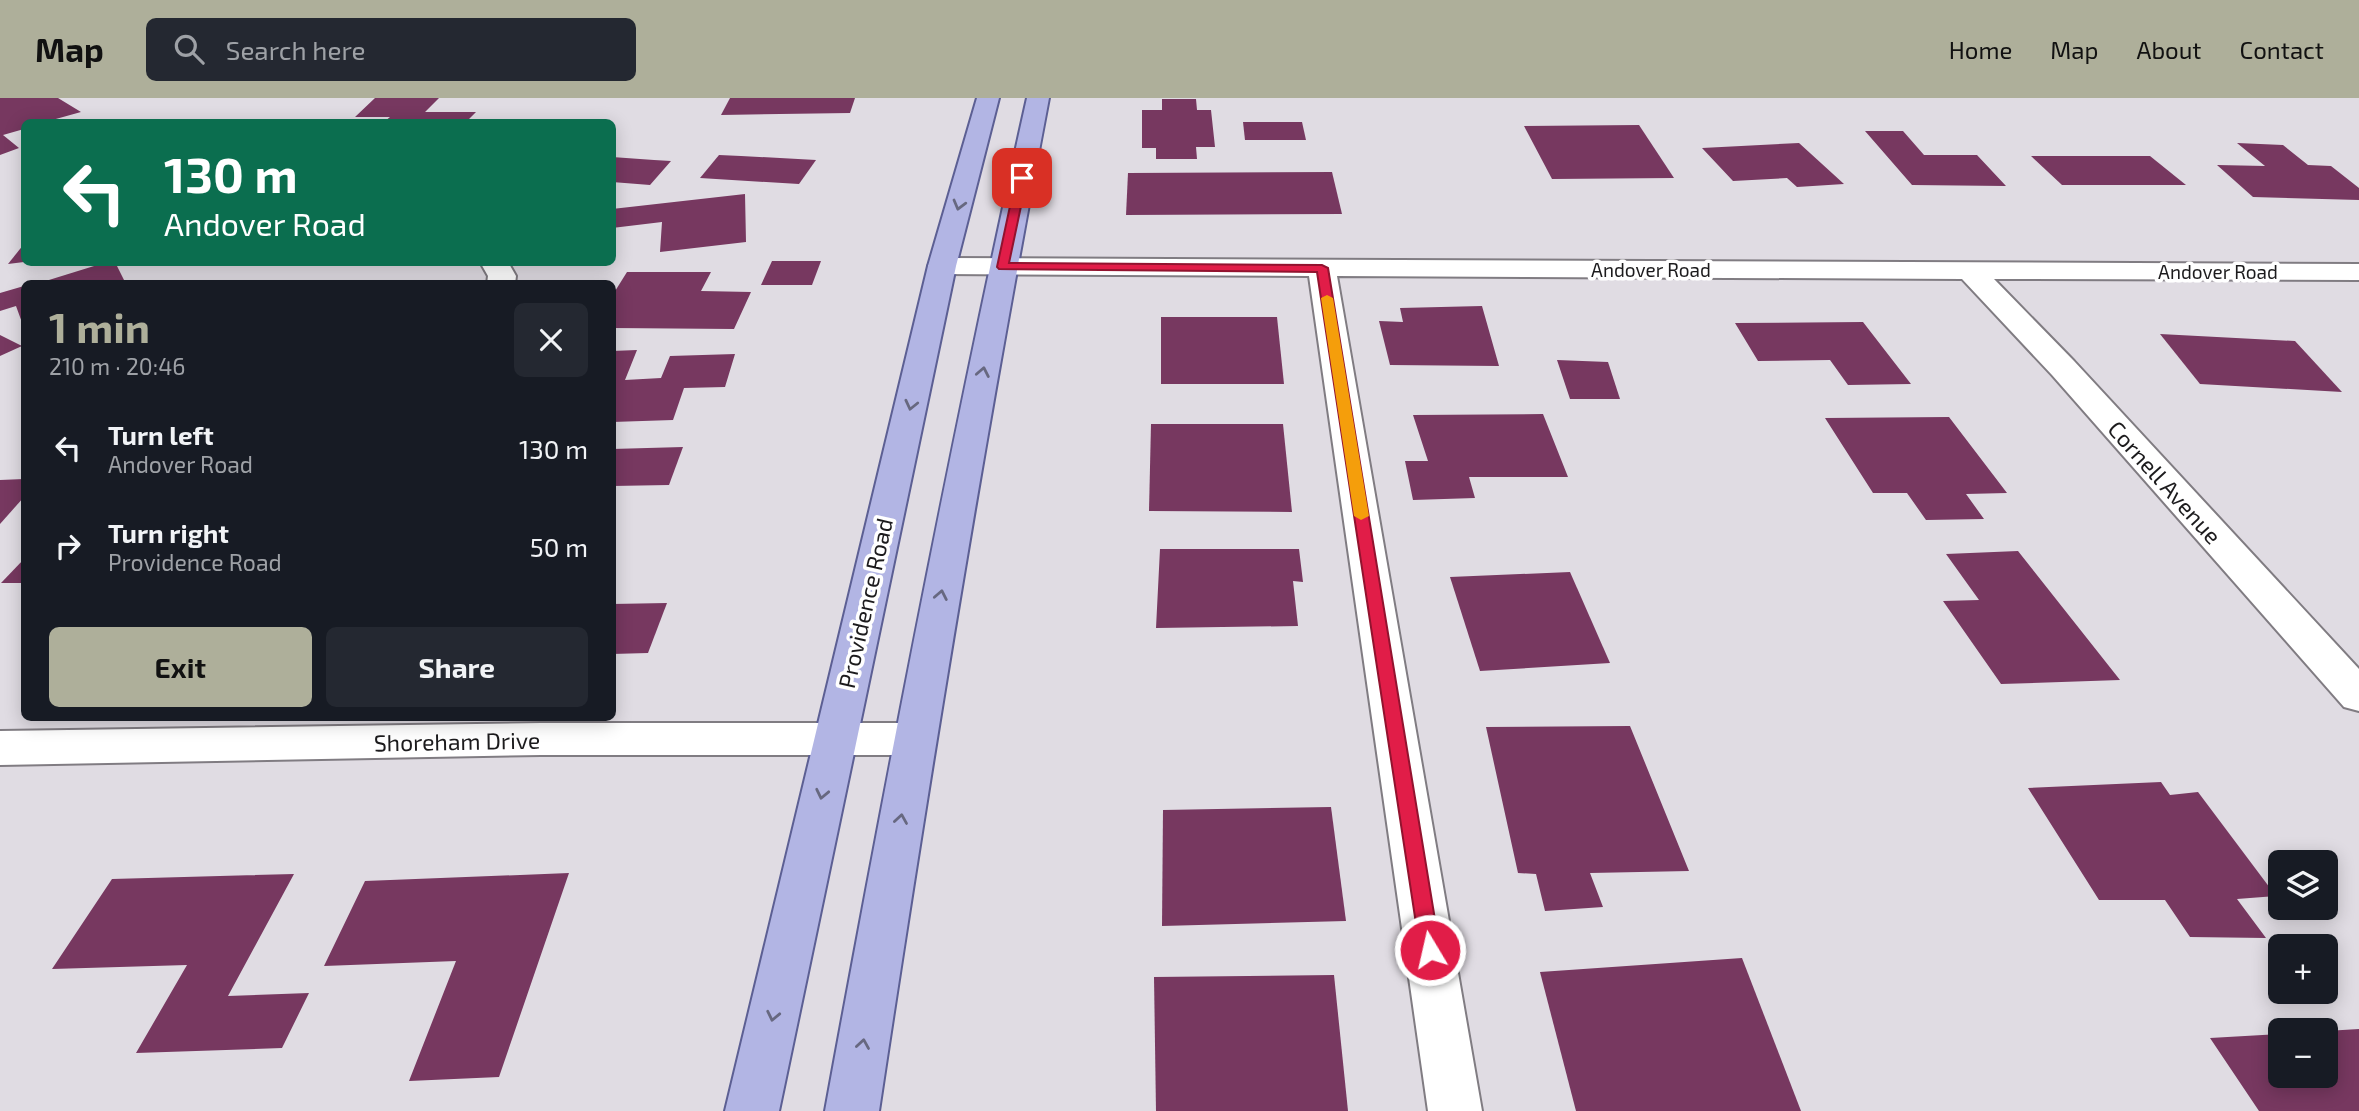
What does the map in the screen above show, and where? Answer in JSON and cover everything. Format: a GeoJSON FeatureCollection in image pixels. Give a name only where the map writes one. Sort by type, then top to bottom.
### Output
{"type":"FeatureCollection","features":[{"type":"Feature","properties":{"kind":"main road","name":"Providence Road"},"geometry":{"type":"LineString","coordinates":[[752,1111],[942,266],[988,98]]}},
{"type":"Feature","properties":{"kind":"main road"},"geometry":{"type":"LineString","coordinates":[[852,1111],[914,739],[1003,267],[1038,98]]}},
{"type":"Feature","properties":{"kind":"street","name":"Andover Road"},"geometry":{"type":"LineString","coordinates":[[942,266],[2359,272]]}},
{"type":"Feature","properties":{"kind":"street"},"geometry":{"type":"LineString","coordinates":[[1322,268],[1455,1111]]}},
{"type":"Feature","properties":{"kind":"street","name":"Cornell Avenue"},"geometry":{"type":"LineString","coordinates":[[1969,270],[2063,368],[2359,696]]}},
{"type":"Feature","properties":{"kind":"street","name":"Shoreham Drive"},"geometry":{"type":"LineString","coordinates":[[0,748],[201,731],[541,739],[914,739]]}},
{"type":"Feature","properties":{"kind":"building"},"geometry":{"type":"Polygon","coordinates":[[[0,98],[58,98],[81,112],[56,119],[21,119],[21,130],[3,135],[19,148],[0,155],[0,98]]]}},
{"type":"Feature","properties":{"kind":"building"},"geometry":{"type":"Polygon","coordinates":[[[375,98],[439,98],[425,112],[476,112],[469,119],[355,117],[375,98]]]}},
{"type":"Feature","properties":{"kind":"building"},"geometry":{"type":"Polygon","coordinates":[[[730,98],[855,98],[850,113],[721,115],[730,98]]]}},
{"type":"Feature","properties":{"kind":"building"},"geometry":{"type":"Polygon","coordinates":[[[1162,99],[1196,99],[1197,110],[1211,110],[1215,147],[1196,147],[1197,159],[1156,159],[1156,148],[1142,148],[1142,110],[1162,110],[1162,99]]]}},
{"type":"Feature","properties":{"kind":"building"},"geometry":{"type":"Polygon","coordinates":[[[1243,122],[1302,122],[1306,140],[1245,140],[1243,122]]]}},
{"type":"Feature","properties":{"kind":"building"},"geometry":{"type":"Polygon","coordinates":[[[1639,125],[1674,178],[1552,179],[1524,126],[1639,125]]]}},
{"type":"Feature","properties":{"kind":"building"},"geometry":{"type":"Polygon","coordinates":[[[1865,131],[1903,131],[1924,155],[1977,155],[2006,186],[1912,185],[1865,131]]]}},
{"type":"Feature","properties":{"kind":"building"},"geometry":{"type":"Polygon","coordinates":[[[1799,143],[1844,184],[1797,187],[1787,178],[1733,181],[1702,148],[1799,143]]]}},
{"type":"Feature","properties":{"kind":"building"},"geometry":{"type":"Polygon","coordinates":[[[2237,143],[2283,145],[2308,165],[2331,166],[2359,188],[2359,200],[2253,197],[2217,165],[2265,166],[2237,143]]]}},
{"type":"Feature","properties":{"kind":"building"},"geometry":{"type":"Polygon","coordinates":[[[719,155],[816,160],[799,184],[700,178],[719,155]]]}},
{"type":"Feature","properties":{"kind":"building"},"geometry":{"type":"Polygon","coordinates":[[[2031,156],[2150,156],[2186,185],[2062,185],[2031,156]]]}},
{"type":"Feature","properties":{"kind":"building"},"geometry":{"type":"Polygon","coordinates":[[[616,157],[671,161],[650,185],[616,182],[616,157]]]}},
{"type":"Feature","properties":{"kind":"building"},"geometry":{"type":"Polygon","coordinates":[[[1332,172],[1342,214],[1126,215],[1128,173],[1332,172]]]}},
{"type":"Feature","properties":{"kind":"building"},"geometry":{"type":"Polygon","coordinates":[[[745,194],[746,242],[660,252],[662,222],[616,228],[616,209],[745,194]]]}},
{"type":"Feature","properties":{"kind":"building"},"geometry":{"type":"Polygon","coordinates":[[[21,248],[21,262],[8,264],[21,248]]]}},
{"type":"Feature","properties":{"kind":"building"},"geometry":{"type":"Polygon","coordinates":[[[772,261],[821,261],[812,285],[761,285],[772,261]]]}},
{"type":"Feature","properties":{"kind":"building"},"geometry":{"type":"Polygon","coordinates":[[[94,266],[117,266],[124,280],[49,280],[94,266]]]}},
{"type":"Feature","properties":{"kind":"building"},"geometry":{"type":"Polygon","coordinates":[[[627,272],[711,272],[701,291],[751,292],[734,329],[616,328],[616,290],[627,272]]]}},
{"type":"Feature","properties":{"kind":"building"},"geometry":{"type":"Polygon","coordinates":[[[21,287],[21,320],[16,306],[0,311],[0,293],[21,287]]]}},
{"type":"Feature","properties":{"kind":"building"},"geometry":{"type":"Polygon","coordinates":[[[1482,306],[1499,366],[1390,365],[1379,321],[1403,322],[1400,308],[1482,306]]]}},
{"type":"Feature","properties":{"kind":"building"},"geometry":{"type":"Polygon","coordinates":[[[1161,317],[1277,317],[1284,384],[1161,384],[1161,317]]]}},
{"type":"Feature","properties":{"kind":"building"},"geometry":{"type":"Polygon","coordinates":[[[1863,322],[1911,384],[1848,385],[1830,360],[1758,361],[1735,323],[1863,322]]]}},
{"type":"Feature","properties":{"kind":"building"},"geometry":{"type":"Polygon","coordinates":[[[2160,334],[2295,341],[2342,392],[2200,384],[2160,334]]]}},
{"type":"Feature","properties":{"kind":"building"},"geometry":{"type":"Polygon","coordinates":[[[0,335],[21,346],[21,346],[0,356],[0,335]]]}},
{"type":"Feature","properties":{"kind":"building"},"geometry":{"type":"Polygon","coordinates":[[[637,350],[625,380],[661,378],[670,356],[735,354],[725,387],[684,388],[673,420],[616,422],[616,351],[637,350]]]}},
{"type":"Feature","properties":{"kind":"building"},"geometry":{"type":"Polygon","coordinates":[[[1557,360],[1608,362],[1620,399],[1570,399],[1557,360]]]}},
{"type":"Feature","properties":{"kind":"building"},"geometry":{"type":"Polygon","coordinates":[[[1543,414],[1568,477],[1469,477],[1475,498],[1413,500],[1405,461],[1428,461],[1413,415],[1543,414]]]}},
{"type":"Feature","properties":{"kind":"building"},"geometry":{"type":"Polygon","coordinates":[[[1949,417],[2007,493],[1966,494],[1984,519],[1926,520],[1907,493],[1873,493],[1825,418],[1949,417]]]}},
{"type":"Feature","properties":{"kind":"building"},"geometry":{"type":"Polygon","coordinates":[[[1151,424],[1283,424],[1292,512],[1149,511],[1151,424]]]}},
{"type":"Feature","properties":{"kind":"building"},"geometry":{"type":"Polygon","coordinates":[[[683,447],[669,485],[616,486],[616,449],[683,447]]]}},
{"type":"Feature","properties":{"kind":"building"},"geometry":{"type":"Polygon","coordinates":[[[21,479],[21,500],[0,524],[0,480],[21,479]]]}},
{"type":"Feature","properties":{"kind":"building"},"geometry":{"type":"Polygon","coordinates":[[[1160,549],[1299,549],[1303,582],[1293,581],[1298,626],[1156,628],[1160,549]]]}},
{"type":"Feature","properties":{"kind":"building"},"geometry":{"type":"Polygon","coordinates":[[[2018,551],[2120,680],[2001,684],[1943,601],[1979,600],[1946,554],[2018,551]]]}},
{"type":"Feature","properties":{"kind":"building"},"geometry":{"type":"Polygon","coordinates":[[[21,562],[21,583],[1,583],[21,562]]]}},
{"type":"Feature","properties":{"kind":"building"},"geometry":{"type":"Polygon","coordinates":[[[1570,572],[1610,663],[1480,671],[1450,577],[1570,572]]]}},
{"type":"Feature","properties":{"kind":"building"},"geometry":{"type":"Polygon","coordinates":[[[667,603],[648,653],[616,654],[616,604],[667,603]]]}},
{"type":"Feature","properties":{"kind":"building"},"geometry":{"type":"Polygon","coordinates":[[[1630,726],[1689,871],[1590,873],[1603,907],[1545,911],[1536,874],[1518,873],[1486,727],[1630,726]]]}},
{"type":"Feature","properties":{"kind":"building"},"geometry":{"type":"Polygon","coordinates":[[[2161,782],[2170,795],[2198,792],[2268,885],[2268,897],[2237,899],[2266,938],[2190,937],[2165,900],[2099,900],[2028,788],[2161,782]]]}},
{"type":"Feature","properties":{"kind":"building"},"geometry":{"type":"Polygon","coordinates":[[[1331,807],[1346,921],[1162,926],[1163,810],[1331,807]]]}},
{"type":"Feature","properties":{"kind":"building"},"geometry":{"type":"Polygon","coordinates":[[[569,873],[499,1077],[409,1081],[456,961],[324,966],[365,881],[569,873]]]}},
{"type":"Feature","properties":{"kind":"building"},"geometry":{"type":"Polygon","coordinates":[[[294,874],[228,996],[309,993],[282,1048],[136,1053],[187,965],[52,969],[112,879],[294,874]]]}},
{"type":"Feature","properties":{"kind":"building"},"geometry":{"type":"Polygon","coordinates":[[[1742,958],[1801,1111],[1576,1111],[1540,972],[1742,958]]]}},
{"type":"Feature","properties":{"kind":"building"},"geometry":{"type":"Polygon","coordinates":[[[1334,975],[1348,1111],[1156,1111],[1154,977],[1334,975]]]}},
{"type":"Feature","properties":{"kind":"building"},"geometry":{"type":"Polygon","coordinates":[[[2359,1029],[2359,1111],[2259,1111],[2210,1038],[2268,1035],[2268,1088],[2338,1088],[2338,1030],[2359,1029]]]}},
{"type":"Feature","properties":{"kind":"slow traffic"},"geometry":{"type":"LineString","coordinates":[[1327,298],[1361,516]]}},
{"type":"Feature","properties":{"kind":"route"},"geometry":{"type":"LineString","coordinates":[[1022,178],[1003,267],[1322,268],[1430,950]]}}]}
